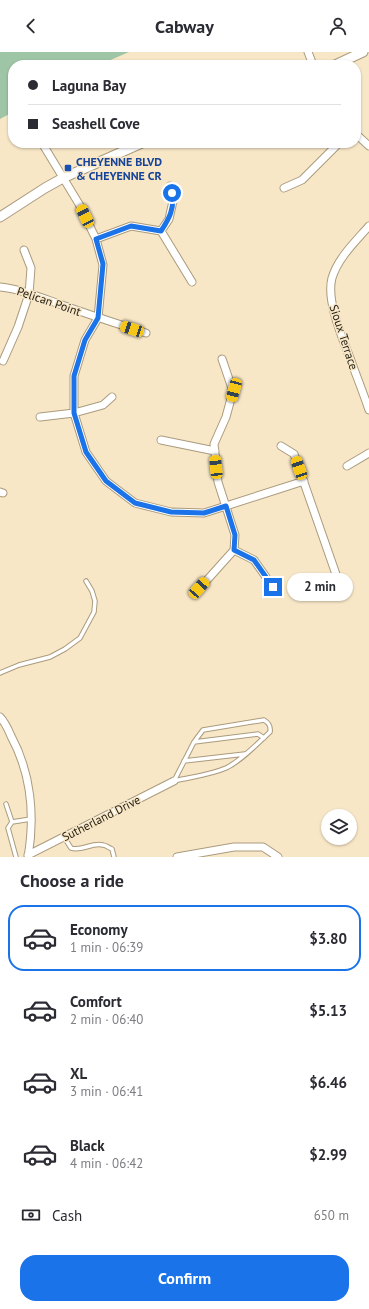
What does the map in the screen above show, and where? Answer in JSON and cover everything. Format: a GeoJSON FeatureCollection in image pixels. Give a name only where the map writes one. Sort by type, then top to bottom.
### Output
{"type":"FeatureCollection","features":[{"type":"Feature","properties":{"kind":"street"},"geometry":{"type":"LineString","coordinates":[[346,60],[363,52]]}},
{"type":"Feature","properties":{"kind":"street"},"geometry":{"type":"LineString","coordinates":[[361,139],[369,146]]}},
{"type":"Feature","properties":{"kind":"street"},"geometry":{"type":"LineString","coordinates":[[45,148],[79,204],[96,239],[103,264],[98,318],[85,340],[74,376],[74,413],[86,452],[106,481],[135,503],[171,512],[204,513],[304,481]]}},
{"type":"Feature","properties":{"kind":"street"},"geometry":{"type":"LineString","coordinates":[[0,217],[63,178],[131,148]]}},
{"type":"Feature","properties":{"kind":"street"},"geometry":{"type":"LineString","coordinates":[[284,188],[302,180],[333,148]]}},
{"type":"Feature","properties":{"kind":"street"},"geometry":{"type":"LineString","coordinates":[[161,231],[169,218],[173,201],[170,186]]}},
{"type":"Feature","properties":{"kind":"street"},"geometry":{"type":"LineString","coordinates":[[96,239],[131,226],[161,231],[192,282]]}},
{"type":"Feature","properties":{"kind":"street","name":"Sioux Terrace"},"geometry":{"type":"LineString","coordinates":[[369,226],[338,264],[332,280],[332,300],[337,322],[369,410]]}},
{"type":"Feature","properties":{"kind":"street"},"geometry":{"type":"LineString","coordinates":[[3,361],[18,328],[29,294],[31,268],[24,250]]}},
{"type":"Feature","properties":{"kind":"street","name":"Pelican Point"},"geometry":{"type":"LineString","coordinates":[[0,287],[29,294],[146,333]]}},
{"type":"Feature","properties":{"kind":"street"},"geometry":{"type":"LineString","coordinates":[[199,588],[234,550],[235,535],[218,482],[214,444],[226,416],[234,390],[222,359]]}},
{"type":"Feature","properties":{"kind":"street"},"geometry":{"type":"LineString","coordinates":[[40,417],[74,413],[103,406],[112,397]]}},
{"type":"Feature","properties":{"kind":"street"},"geometry":{"type":"LineString","coordinates":[[162,440],[215,451]]}},
{"type":"Feature","properties":{"kind":"street"},"geometry":{"type":"LineString","coordinates":[[281,446],[294,454],[338,580]]}},
{"type":"Feature","properties":{"kind":"street"},"geometry":{"type":"LineString","coordinates":[[347,466],[369,453]]}},
{"type":"Feature","properties":{"kind":"street"},"geometry":{"type":"LineString","coordinates":[[234,550],[254,560],[273,587]]}},
{"type":"Feature","properties":{"kind":"street"},"geometry":{"type":"LineString","coordinates":[[0,717],[18,749],[30,788],[32,819],[28,856]]}},
{"type":"Feature","properties":{"kind":"street","name":"Sutherland Drive"},"geometry":{"type":"LineString","coordinates":[[28,856],[174,780]]}},
{"type":"Feature","properties":{"kind":"street"},"geometry":{"type":"LineString","coordinates":[[177,857],[234,847],[263,847],[278,857]]}},
{"type":"Feature","properties":{"kind":"lane"},"geometry":{"type":"LineString","coordinates":[[0,674],[19,664],[50,657],[65,649],[80,638],[94,612],[95,601],[92,591],[86,581]]}},
{"type":"Feature","properties":{"kind":"lane"},"geometry":{"type":"LineString","coordinates":[[264,720],[268,722],[270,732],[234,764],[210,773],[174,780],[194,742],[206,729],[264,720]]}},
{"type":"Feature","properties":{"kind":"lane"},"geometry":{"type":"LineString","coordinates":[[194,742],[258,734],[264,738]]}},
{"type":"Feature","properties":{"kind":"lane"},"geometry":{"type":"LineString","coordinates":[[184,761],[246,754]]}},
{"type":"Feature","properties":{"kind":"lane"},"geometry":{"type":"LineString","coordinates":[[6,804],[12,822]]}},
{"type":"Feature","properties":{"kind":"lane"},"geometry":{"type":"LineString","coordinates":[[16,857],[8,828],[12,822],[32,819]]}},
{"type":"Feature","properties":{"kind":"lane"},"geometry":{"type":"LineString","coordinates":[[64,837],[71,848],[75,850],[102,844],[112,849],[114,857]]}},
{"type":"Feature","properties":{"kind":"green space"},"geometry":{"type":"Polygon","coordinates":[[[0,52],[129,52],[111,60],[8,60],[8,115],[0,119],[0,52]]]}},
{"type":"Feature","properties":{"kind":"place","name":"CHEYENNE BLVD & CHEYENNE CR"},"geometry":{"type":"Point","coordinates":[68,168]}},
{"type":"Feature","properties":{"kind":"route"},"geometry":{"type":"LineString","coordinates":[[172,193],[173,201],[169,218],[161,231],[131,226],[96,239],[103,264],[98,318],[85,340],[74,376],[74,413],[86,452],[106,481],[135,503],[171,512],[204,513],[226,506],[235,535],[234,550],[254,560],[273,587]]}}]}
